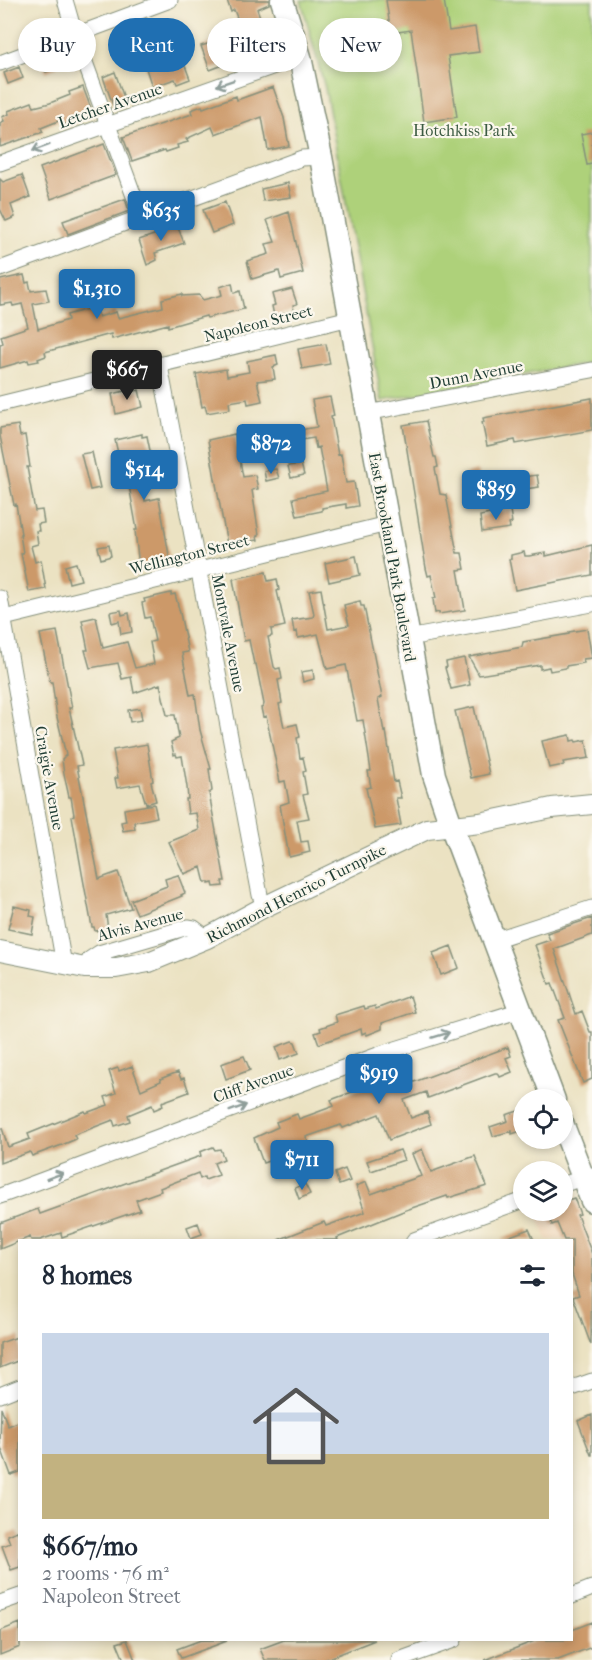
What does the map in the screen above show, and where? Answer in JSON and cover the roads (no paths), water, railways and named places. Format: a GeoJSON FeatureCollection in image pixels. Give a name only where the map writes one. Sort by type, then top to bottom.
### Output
{"type":"FeatureCollection","features":[{"type":"Feature","properties":{"kind":"main road","name":"East Brookland Park Boulevard"},"geometry":{"type":"LineString","coordinates":[[282,0],[288,18]]}},
{"type":"Feature","properties":{"kind":"main road","name":"East Brookland Park Boulevard"},"geometry":{"type":"LineString","coordinates":[[303,72],[321,157],[434,776],[550,1089]]}},
{"type":"Feature","properties":{"kind":"main road"},"geometry":{"type":"LineString","coordinates":[[570,1149],[579,1179],[592,1201]]}},
{"type":"Feature","properties":{"kind":"street"},"geometry":{"type":"LineString","coordinates":[[65,0],[70,18]]}},
{"type":"Feature","properties":{"kind":"street"},"geometry":{"type":"LineString","coordinates":[[96,28],[170,0]]}},
{"type":"Feature","properties":{"kind":"street"},"geometry":{"type":"LineString","coordinates":[[0,63],[18,57]]}},
{"type":"Feature","properties":{"kind":"street"},"geometry":{"type":"LineString","coordinates":[[88,72],[142,218]]}},
{"type":"Feature","properties":{"kind":"street","name":"Letcher Avenue"},"geometry":{"type":"LineString","coordinates":[[0,163],[257,72]]}},
{"type":"Feature","properties":{"kind":"street"},"geometry":{"type":"LineString","coordinates":[[0,269],[302,158],[321,157]]}},
{"type":"Feature","properties":{"kind":"street","name":"Napoleon Street"},"geometry":{"type":"LineString","coordinates":[[0,404],[350,318]]}},
{"type":"Feature","properties":{"kind":"street","name":"Montvale Avenue"},"geometry":{"type":"LineString","coordinates":[[159,366],[264,907]]}},
{"type":"Feature","properties":{"kind":"street","name":"Dunn Avenue"},"geometry":{"type":"LineString","coordinates":[[367,413],[592,370]]}},
{"type":"Feature","properties":{"kind":"street","name":"Wellington Street"},"geometry":{"type":"LineString","coordinates":[[2,619],[387,524]]}},
{"type":"Feature","properties":{"kind":"street","name":"Craigie Avenue"},"geometry":{"type":"LineString","coordinates":[[0,598],[64,965]]}},
{"type":"Feature","properties":{"kind":"street"},"geometry":{"type":"LineString","coordinates":[[408,638],[592,604]]}},
{"type":"Feature","properties":{"kind":"street","name":"Richmond Henrico Turnpike"},"geometry":{"type":"LineString","coordinates":[[0,951],[85,968],[116,968],[149,962],[207,938],[264,907],[433,827],[480,823],[552,808],[592,804]]}},
{"type":"Feature","properties":{"kind":"street"},"geometry":{"type":"LineString","coordinates":[[494,940],[592,908]]}},
{"type":"Feature","properties":{"kind":"street","name":"Cliff Avenue"},"geometry":{"type":"LineString","coordinates":[[0,1196],[386,1052],[520,1010]]}},
{"type":"Feature","properties":{"kind":"street"},"geometry":{"type":"LineString","coordinates":[[417,1239],[513,1204]]}},
{"type":"Feature","properties":{"kind":"street"},"geometry":{"type":"LineString","coordinates":[[573,1388],[592,1381]]}},
{"type":"Feature","properties":{"kind":"street"},"geometry":{"type":"LineString","coordinates":[[0,1395],[18,1388]]}},
{"type":"Feature","properties":{"kind":"street"},"geometry":{"type":"LineString","coordinates":[[573,1596],[592,1588]]}},
{"type":"Feature","properties":{"kind":"street"},"geometry":{"type":"LineString","coordinates":[[0,1603],[18,1597]]}},
{"type":"Feature","properties":{"kind":"street"},"geometry":{"type":"LineString","coordinates":[[399,1660],[451,1641]]}},
{"type":"Feature","properties":{"kind":"park label","name":"Hotchkiss Park"},"geometry":{"type":"Point","coordinates":[464,130]}}]}
